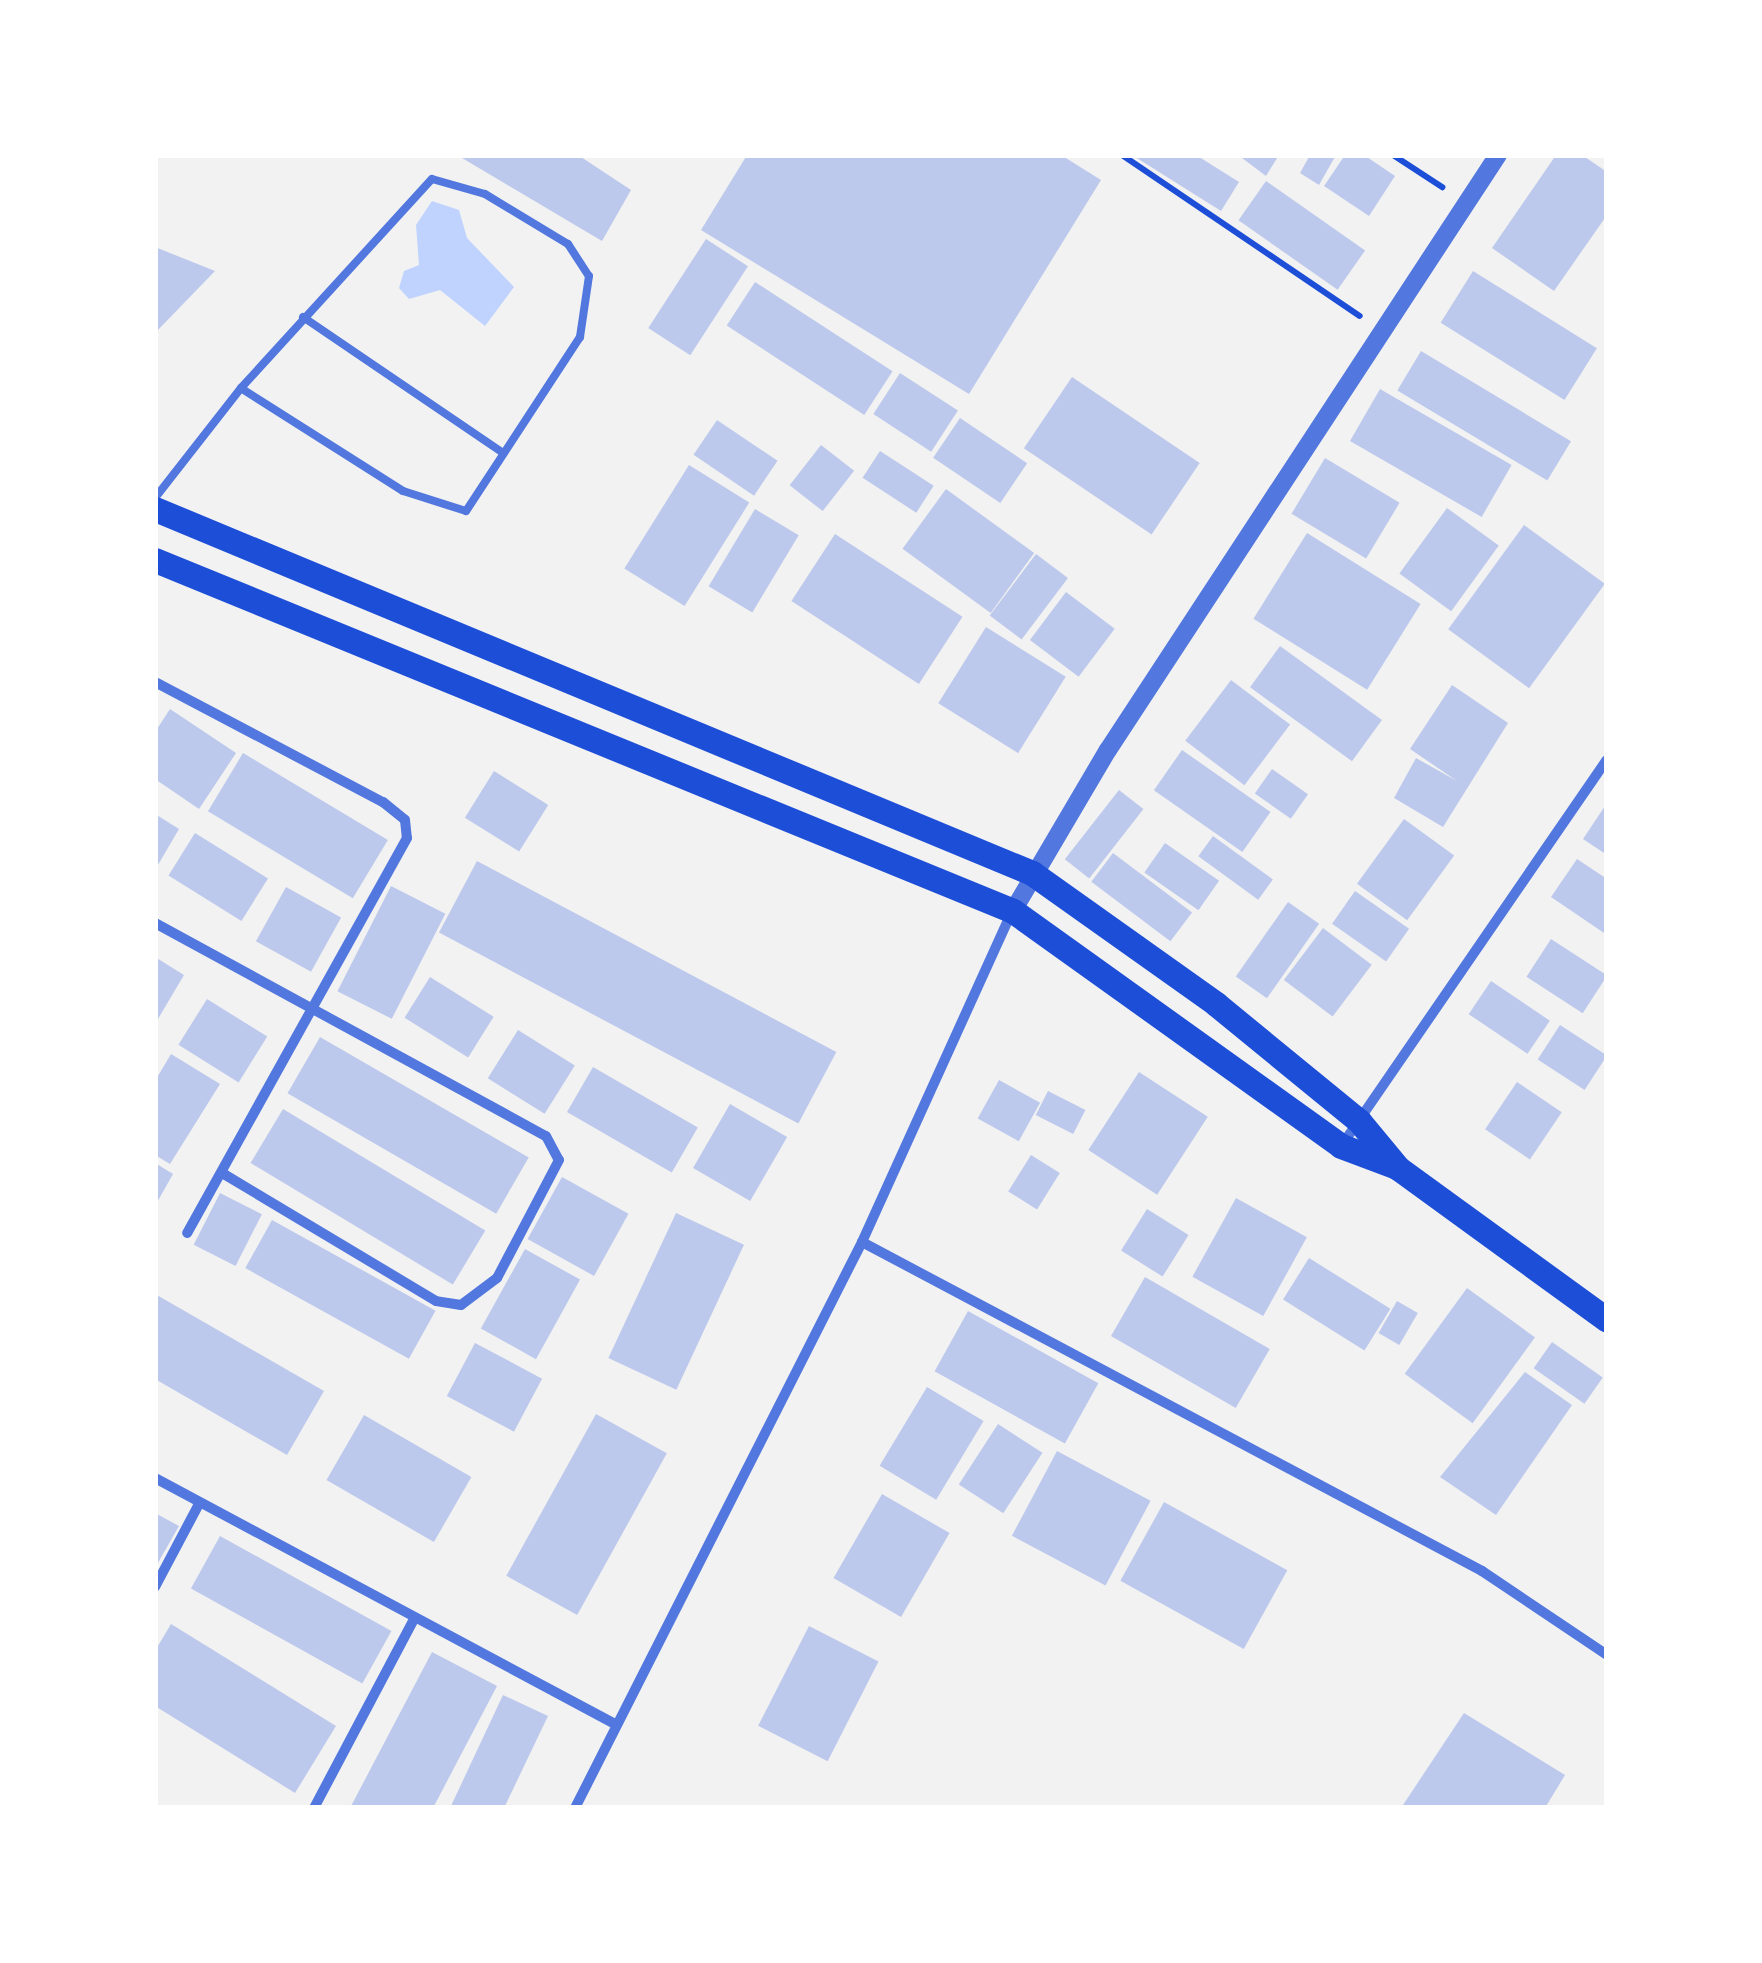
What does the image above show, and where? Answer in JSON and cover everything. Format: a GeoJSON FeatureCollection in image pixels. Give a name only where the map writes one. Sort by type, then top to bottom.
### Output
{"type":"FeatureCollection","features":[{"type":"Feature","properties":{"kind":"main road"},"geometry":{"type":"LineString","coordinates":[[155,509],[1032,873],[1359,1121],[1398,1168],[1607,1320]]}},
{"type":"Feature","properties":{"kind":"main road"},"geometry":{"type":"LineString","coordinates":[[155,560],[1012,911],[1341,1146],[1398,1168]]}},
{"type":"Feature","properties":{"kind":"street"},"geometry":{"type":"LineString","coordinates":[[575,1808],[614,1723],[862,1242],[1032,873],[1498,155]]}},
{"type":"Feature","properties":{"kind":"street"},"geometry":{"type":"LineString","coordinates":[[155,682],[405,820],[399,862],[187,1233]]}},
{"type":"Feature","properties":{"kind":"street"},"geometry":{"type":"LineString","coordinates":[[1341,1146],[1607,760]]}},
{"type":"Feature","properties":{"kind":"street"},"geometry":{"type":"LineString","coordinates":[[155,923],[316,1005],[546,1136],[560,1160],[553,1184],[497,1278],[461,1305],[436,1300],[222,1173]]}},
{"type":"Feature","properties":{"kind":"street"},"geometry":{"type":"LineString","coordinates":[[862,1242],[1482,1571],[1607,1656]]}},
{"type":"Feature","properties":{"kind":"street"},"geometry":{"type":"LineString","coordinates":[[155,1478],[413,1621],[614,1723]]}},
{"type":"Feature","properties":{"kind":"street"},"geometry":{"type":"LineString","coordinates":[[155,1587],[199,1504]]}},
{"type":"Feature","properties":{"kind":"street"},"geometry":{"type":"LineString","coordinates":[[314,1808],[413,1621]]}},
{"type":"Feature","properties":{"kind":"lane"},"geometry":{"type":"LineString","coordinates":[[155,498],[241,388],[432,179],[485,194],[568,244],[589,276],[580,336],[466,510],[453,510],[403,491],[241,388]]}},
{"type":"Feature","properties":{"kind":"lane"},"geometry":{"type":"LineString","coordinates":[[304,317],[503,453]]}},
{"type":"Feature","properties":{"kind":"path"},"geometry":{"type":"LineString","coordinates":[[1122,155],[1382,331]]}},
{"type":"Feature","properties":{"kind":"path"},"geometry":{"type":"LineString","coordinates":[[1393,155],[1468,205]]}},
{"type":"Feature","properties":{"kind":"water"},"geometry":{"type":"Polygon","coordinates":[[[432,201],[459,210],[467,238],[514,287],[485,326],[440,290],[409,299],[399,288],[404,271],[419,265],[416,225],[432,201]]]}},
{"type":"Feature","properties":{"kind":"building"},"geometry":{"type":"Polygon","coordinates":[[[457,155],[578,155],[631,190],[602,241],[457,155]]]}},
{"type":"Feature","properties":{"kind":"building"},"geometry":{"type":"Polygon","coordinates":[[[747,155],[1061,155],[1101,180],[969,394],[701,230],[747,155]]]}},
{"type":"Feature","properties":{"kind":"building"},"geometry":{"type":"Polygon","coordinates":[[[1132,155],[1196,155],[1239,182],[1221,211],[1132,155]]]}},
{"type":"Feature","properties":{"kind":"building"},"geometry":{"type":"Polygon","coordinates":[[[1238,155],[1279,155],[1266,176],[1238,155]]]}},
{"type":"Feature","properties":{"kind":"building"},"geometry":{"type":"Polygon","coordinates":[[[1310,155],[1336,155],[1319,185],[1300,173],[1310,155]]]}},
{"type":"Feature","properties":{"kind":"building"},"geometry":{"type":"Polygon","coordinates":[[[1345,155],[1364,155],[1395,176],[1369,216],[1324,186],[1345,155]]]}},
{"type":"Feature","properties":{"kind":"building"},"geometry":{"type":"Polygon","coordinates":[[[1556,155],[1582,155],[1607,172],[1607,215],[1554,291],[1492,248],[1556,155]]]}},
{"type":"Feature","properties":{"kind":"building"},"geometry":{"type":"Polygon","coordinates":[[[1266,181],[1365,250],[1338,290],[1238,220],[1266,181]]]}},
{"type":"Feature","properties":{"kind":"building"},"geometry":{"type":"Polygon","coordinates":[[[706,239],[748,266],[690,355],[648,328],[706,239]]]}},
{"type":"Feature","properties":{"kind":"building"},"geometry":{"type":"Polygon","coordinates":[[[155,247],[215,271],[155,333],[155,247]]]}},
{"type":"Feature","properties":{"kind":"building"},"geometry":{"type":"Polygon","coordinates":[[[1473,271],[1597,348],[1564,400],[1441,323],[1473,271]]]}},
{"type":"Feature","properties":{"kind":"building"},"geometry":{"type":"Polygon","coordinates":[[[755,282],[893,371],[864,415],[727,326],[755,282]]]}},
{"type":"Feature","properties":{"kind":"building"},"geometry":{"type":"Polygon","coordinates":[[[1421,351],[1571,441],[1547,481],[1397,390],[1421,351]]]}},
{"type":"Feature","properties":{"kind":"building"},"geometry":{"type":"Polygon","coordinates":[[[900,373],[958,411],[931,452],[873,414],[900,373]]]}},
{"type":"Feature","properties":{"kind":"building"},"geometry":{"type":"Polygon","coordinates":[[[1072,377],[1200,463],[1152,534],[1024,448],[1072,377]]]}},
{"type":"Feature","properties":{"kind":"building"},"geometry":{"type":"Polygon","coordinates":[[[1380,389],[1512,465],[1482,517],[1350,441],[1380,389]]]}},
{"type":"Feature","properties":{"kind":"building"},"geometry":{"type":"Polygon","coordinates":[[[960,418],[1027,463],[1000,503],[933,458],[960,418]]]}},
{"type":"Feature","properties":{"kind":"building"},"geometry":{"type":"Polygon","coordinates":[[[717,420],[778,461],[754,496],[694,455],[717,420]]]}},
{"type":"Feature","properties":{"kind":"building"},"geometry":{"type":"Polygon","coordinates":[[[821,445],[854,471],[823,511],[790,485],[821,445]]]}},
{"type":"Feature","properties":{"kind":"building"},"geometry":{"type":"Polygon","coordinates":[[[880,451],[934,486],[916,513],[863,478],[880,451]]]}},
{"type":"Feature","properties":{"kind":"building"},"geometry":{"type":"Polygon","coordinates":[[[1325,458],[1400,503],[1366,559],[1292,514],[1325,458]]]}},
{"type":"Feature","properties":{"kind":"building"},"geometry":{"type":"Polygon","coordinates":[[[689,465],[749,503],[685,606],[624,568],[689,465]]]}},
{"type":"Feature","properties":{"kind":"building"},"geometry":{"type":"Polygon","coordinates":[[[946,489],[1034,553],[991,613],[903,549],[946,489]]]}},
{"type":"Feature","properties":{"kind":"building"},"geometry":{"type":"Polygon","coordinates":[[[1447,508],[1499,546],[1451,611],[1399,574],[1447,508]]]}},
{"type":"Feature","properties":{"kind":"building"},"geometry":{"type":"Polygon","coordinates":[[[755,509],[799,535],[752,612],[709,586],[755,509]]]}},
{"type":"Feature","properties":{"kind":"building"},"geometry":{"type":"Polygon","coordinates":[[[1524,525],[1605,584],[1529,688],[1448,629],[1524,525]]]}},
{"type":"Feature","properties":{"kind":"building"},"geometry":{"type":"Polygon","coordinates":[[[1307,533],[1421,604],[1367,690],[1253,619],[1307,533]]]}},
{"type":"Feature","properties":{"kind":"building"},"geometry":{"type":"Polygon","coordinates":[[[835,534],[962,617],[919,684],[791,601],[835,534]]]}},
{"type":"Feature","properties":{"kind":"building"},"geometry":{"type":"Polygon","coordinates":[[[1036,554],[1068,578],[1022,640],[990,615],[1036,554]]]}},
{"type":"Feature","properties":{"kind":"building"},"geometry":{"type":"Polygon","coordinates":[[[1066,592],[1115,629],[1079,677],[1030,640],[1066,592]]]}},
{"type":"Feature","properties":{"kind":"building"},"geometry":{"type":"Polygon","coordinates":[[[986,627],[1066,677],[1018,753],[938,703],[986,627]]]}},
{"type":"Feature","properties":{"kind":"building"},"geometry":{"type":"Polygon","coordinates":[[[1280,646],[1382,720],[1352,761],[1250,687],[1280,646]]]}},
{"type":"Feature","properties":{"kind":"building"},"geometry":{"type":"Polygon","coordinates":[[[1231,680],[1290,725],[1244,785],[1185,741],[1231,680]]]}},
{"type":"Feature","properties":{"kind":"building"},"geometry":{"type":"Polygon","coordinates":[[[1452,685],[1508,723],[1443,827],[1394,798],[1416,758],[1457,781],[1410,749],[1452,685]]]}},
{"type":"Feature","properties":{"kind":"building"},"geometry":{"type":"Polygon","coordinates":[[[170,709],[236,753],[199,809],[155,779],[155,732],[170,709]]]}},
{"type":"Feature","properties":{"kind":"building"},"geometry":{"type":"Polygon","coordinates":[[[1182,750],[1270,812],[1242,852],[1154,790],[1182,750]]]}},
{"type":"Feature","properties":{"kind":"building"},"geometry":{"type":"Polygon","coordinates":[[[243,753],[388,840],[353,898],[208,811],[243,753]]]}},
{"type":"Feature","properties":{"kind":"building"},"geometry":{"type":"Polygon","coordinates":[[[1272,769],[1308,794],[1291,819],[1255,794],[1272,769]]]}},
{"type":"Feature","properties":{"kind":"building"},"geometry":{"type":"Polygon","coordinates":[[[494,771],[548,805],[519,852],[465,818],[494,771]]]}},
{"type":"Feature","properties":{"kind":"building"},"geometry":{"type":"Polygon","coordinates":[[[1119,790],[1143,809],[1089,878],[1065,859],[1119,790]]]}},
{"type":"Feature","properties":{"kind":"building"},"geometry":{"type":"Polygon","coordinates":[[[1607,803],[1607,855],[1583,839],[1607,803]]]}},
{"type":"Feature","properties":{"kind":"building"},"geometry":{"type":"Polygon","coordinates":[[[155,814],[179,829],[155,870],[155,814]]]}},
{"type":"Feature","properties":{"kind":"building"},"geometry":{"type":"Polygon","coordinates":[[[1404,819],[1454,855],[1407,920],[1357,884],[1404,819]]]}},
{"type":"Feature","properties":{"kind":"building"},"geometry":{"type":"Polygon","coordinates":[[[195,833],[268,879],[241,921],[169,875],[195,833]]]}},
{"type":"Feature","properties":{"kind":"building"},"geometry":{"type":"Polygon","coordinates":[[[1213,836],[1273,879],[1258,900],[1198,856],[1213,836]]]}},
{"type":"Feature","properties":{"kind":"building"},"geometry":{"type":"Polygon","coordinates":[[[1165,843],[1219,881],[1198,910],[1144,872],[1165,843]]]}},
{"type":"Feature","properties":{"kind":"building"},"geometry":{"type":"Polygon","coordinates":[[[1113,853],[1192,913],[1170,941],[1091,882],[1113,853]]]}},
{"type":"Feature","properties":{"kind":"building"},"geometry":{"type":"Polygon","coordinates":[[[1577,859],[1607,879],[1607,935],[1551,897],[1577,859]]]}},
{"type":"Feature","properties":{"kind":"building"},"geometry":{"type":"Polygon","coordinates":[[[477,861],[836,1052],[798,1124],[439,933],[477,861]]]}},
{"type":"Feature","properties":{"kind":"building"},"geometry":{"type":"Polygon","coordinates":[[[391,886],[445,914],[392,1019],[337,991],[391,886]]]}},
{"type":"Feature","properties":{"kind":"building"},"geometry":{"type":"Polygon","coordinates":[[[286,887],[341,918],[311,972],[256,941],[286,887]]]}},
{"type":"Feature","properties":{"kind":"building"},"geometry":{"type":"Polygon","coordinates":[[[1355,891],[1409,929],[1386,962],[1332,924],[1355,891]]]}},
{"type":"Feature","properties":{"kind":"building"},"geometry":{"type":"Polygon","coordinates":[[[1288,902],[1319,924],[1267,998],[1236,977],[1288,902]]]}},
{"type":"Feature","properties":{"kind":"building"},"geometry":{"type":"Polygon","coordinates":[[[1323,928],[1372,965],[1333,1017],[1284,980],[1323,928]]]}},
{"type":"Feature","properties":{"kind":"building"},"geometry":{"type":"Polygon","coordinates":[[[1551,939],[1607,975],[1583,1013],[1526,977],[1551,939]]]}},
{"type":"Feature","properties":{"kind":"building"},"geometry":{"type":"Polygon","coordinates":[[[155,957],[184,975],[155,1024],[155,957]]]}},
{"type":"Feature","properties":{"kind":"building"},"geometry":{"type":"Polygon","coordinates":[[[430,977],[494,1017],[468,1057],[405,1018],[430,977]]]}},
{"type":"Feature","properties":{"kind":"building"},"geometry":{"type":"Polygon","coordinates":[[[1491,981],[1550,1021],[1527,1054],[1469,1014],[1491,981]]]}},
{"type":"Feature","properties":{"kind":"building"},"geometry":{"type":"Polygon","coordinates":[[[207,999],[267,1037],[239,1082],[178,1045],[207,999]]]}},
{"type":"Feature","properties":{"kind":"building"},"geometry":{"type":"Polygon","coordinates":[[[1560,1025],[1607,1055],[1585,1090],[1538,1059],[1560,1025]]]}},
{"type":"Feature","properties":{"kind":"building"},"geometry":{"type":"Polygon","coordinates":[[[518,1030],[575,1066],[545,1114],[488,1078],[518,1030]]]}},
{"type":"Feature","properties":{"kind":"building"},"geometry":{"type":"Polygon","coordinates":[[[320,1037],[529,1158],[496,1214],[288,1093],[320,1037]]]}},
{"type":"Feature","properties":{"kind":"building"},"geometry":{"type":"Polygon","coordinates":[[[171,1054],[220,1084],[170,1164],[155,1155],[155,1081],[171,1054]]]}},
{"type":"Feature","properties":{"kind":"building"},"geometry":{"type":"Polygon","coordinates":[[[593,1067],[698,1128],[672,1173],[567,1112],[593,1067]]]}},
{"type":"Feature","properties":{"kind":"building"},"geometry":{"type":"Polygon","coordinates":[[[1139,1072],[1208,1117],[1157,1195],[1088,1150],[1139,1072]]]}},
{"type":"Feature","properties":{"kind":"building"},"geometry":{"type":"Polygon","coordinates":[[[999,1080],[1040,1103],[1019,1141],[978,1118],[999,1080]]]}},
{"type":"Feature","properties":{"kind":"building"},"geometry":{"type":"Polygon","coordinates":[[[1517,1082],[1562,1112],[1530,1159],[1485,1129],[1517,1082]]]}},
{"type":"Feature","properties":{"kind":"building"},"geometry":{"type":"Polygon","coordinates":[[[1048,1091],[1085,1110],[1073,1134],[1036,1115],[1048,1091]]]}},
{"type":"Feature","properties":{"kind":"building"},"geometry":{"type":"Polygon","coordinates":[[[730,1104],[787,1137],[750,1201],[693,1168],[730,1104]]]}},
{"type":"Feature","properties":{"kind":"building"},"geometry":{"type":"Polygon","coordinates":[[[283,1109],[485,1231],[453,1285],[251,1163],[283,1109]]]}},
{"type":"Feature","properties":{"kind":"building"},"geometry":{"type":"Polygon","coordinates":[[[1031,1155],[1060,1173],[1037,1209],[1008,1191],[1031,1155]]]}},
{"type":"Feature","properties":{"kind":"building"},"geometry":{"type":"Polygon","coordinates":[[[155,1163],[173,1174],[155,1206],[155,1163]]]}},
{"type":"Feature","properties":{"kind":"building"},"geometry":{"type":"Polygon","coordinates":[[[562,1177],[628,1214],[594,1276],[528,1239],[562,1177]]]}},
{"type":"Feature","properties":{"kind":"building"},"geometry":{"type":"Polygon","coordinates":[[[220,1193],[262,1214],[236,1266],[194,1245],[220,1193]]]}},
{"type":"Feature","properties":{"kind":"building"},"geometry":{"type":"Polygon","coordinates":[[[1236,1198],[1307,1237],[1263,1316],[1192,1277],[1236,1198]]]}},
{"type":"Feature","properties":{"kind":"building"},"geometry":{"type":"Polygon","coordinates":[[[1147,1209],[1189,1235],[1163,1277],[1121,1251],[1147,1209]]]}},
{"type":"Feature","properties":{"kind":"building"},"geometry":{"type":"Polygon","coordinates":[[[676,1213],[744,1245],[676,1390],[608,1358],[676,1213]]]}},
{"type":"Feature","properties":{"kind":"building"},"geometry":{"type":"Polygon","coordinates":[[[272,1220],[436,1311],[409,1359],[245,1268],[272,1220]]]}},
{"type":"Feature","properties":{"kind":"building"},"geometry":{"type":"Polygon","coordinates":[[[525,1249],[580,1280],[536,1359],[481,1329],[525,1249]]]}},
{"type":"Feature","properties":{"kind":"building"},"geometry":{"type":"Polygon","coordinates":[[[1309,1258],[1390,1309],[1364,1350],[1283,1300],[1309,1258]]]}},
{"type":"Feature","properties":{"kind":"building"},"geometry":{"type":"Polygon","coordinates":[[[1145,1277],[1270,1349],[1236,1408],[1111,1336],[1145,1277]]]}},
{"type":"Feature","properties":{"kind":"building"},"geometry":{"type":"Polygon","coordinates":[[[1467,1288],[1535,1337],[1473,1423],[1405,1374],[1467,1288]]]}},
{"type":"Feature","properties":{"kind":"building"},"geometry":{"type":"Polygon","coordinates":[[[155,1294],[324,1391],[287,1455],[155,1379],[155,1294]]]}},
{"type":"Feature","properties":{"kind":"building"},"geometry":{"type":"Polygon","coordinates":[[[1397,1301],[1418,1313],[1399,1345],[1378,1333],[1397,1301]]]}},
{"type":"Feature","properties":{"kind":"building"},"geometry":{"type":"Polygon","coordinates":[[[968,1311],[1098,1383],[1065,1444],[935,1371],[968,1311]]]}},
{"type":"Feature","properties":{"kind":"building"},"geometry":{"type":"Polygon","coordinates":[[[1552,1342],[1603,1378],[1584,1404],[1534,1368],[1552,1342]]]}},
{"type":"Feature","properties":{"kind":"building"},"geometry":{"type":"Polygon","coordinates":[[[475,1343],[542,1379],[514,1432],[447,1396],[475,1343]]]}},
{"type":"Feature","properties":{"kind":"building"},"geometry":{"type":"Polygon","coordinates":[[[1525,1372],[1572,1405],[1496,1515],[1440,1477],[1525,1372]]]}},
{"type":"Feature","properties":{"kind":"building"},"geometry":{"type":"Polygon","coordinates":[[[927,1387],[984,1421],[936,1500],[880,1466],[927,1387]]]}},
{"type":"Feature","properties":{"kind":"building"},"geometry":{"type":"Polygon","coordinates":[[[596,1414],[667,1453],[577,1615],[506,1576],[596,1414]]]}},
{"type":"Feature","properties":{"kind":"building"},"geometry":{"type":"Polygon","coordinates":[[[364,1415],[471,1477],[434,1542],[326,1480],[364,1415]]]}},
{"type":"Feature","properties":{"kind":"building"},"geometry":{"type":"Polygon","coordinates":[[[998,1424],[1042,1453],[1003,1513],[959,1484],[998,1424]]]}},
{"type":"Feature","properties":{"kind":"building"},"geometry":{"type":"Polygon","coordinates":[[[1057,1451],[1151,1501],[1106,1586],[1012,1536],[1057,1451]]]}},
{"type":"Feature","properties":{"kind":"building"},"geometry":{"type":"Polygon","coordinates":[[[882,1494],[950,1533],[901,1617],[834,1578],[882,1494]]]}},
{"type":"Feature","properties":{"kind":"building"},"geometry":{"type":"Polygon","coordinates":[[[1164,1502],[1287,1570],[1244,1649],[1120,1581],[1164,1502]]]}},
{"type":"Feature","properties":{"kind":"building"},"geometry":{"type":"Polygon","coordinates":[[[155,1513],[179,1526],[155,1568],[155,1513]]]}},
{"type":"Feature","properties":{"kind":"building"},"geometry":{"type":"Polygon","coordinates":[[[220,1536],[391,1631],[362,1683],[191,1588],[220,1536]]]}},
{"type":"Feature","properties":{"kind":"building"},"geometry":{"type":"Polygon","coordinates":[[[171,1624],[336,1726],[295,1793],[155,1706],[155,1651],[171,1624]]]}},
{"type":"Feature","properties":{"kind":"building"},"geometry":{"type":"Polygon","coordinates":[[[809,1626],[878,1661],[828,1761],[758,1726],[809,1626]]]}},
{"type":"Feature","properties":{"kind":"building"},"geometry":{"type":"Polygon","coordinates":[[[432,1652],[497,1686],[433,1808],[350,1808],[432,1652]]]}},
{"type":"Feature","properties":{"kind":"building"},"geometry":{"type":"Polygon","coordinates":[[[503,1695],[548,1716],[504,1808],[450,1808],[503,1695]]]}},
{"type":"Feature","properties":{"kind":"building"},"geometry":{"type":"Polygon","coordinates":[[[1464,1713],[1565,1775],[1545,1808],[1401,1808],[1464,1713]]]}}]}
